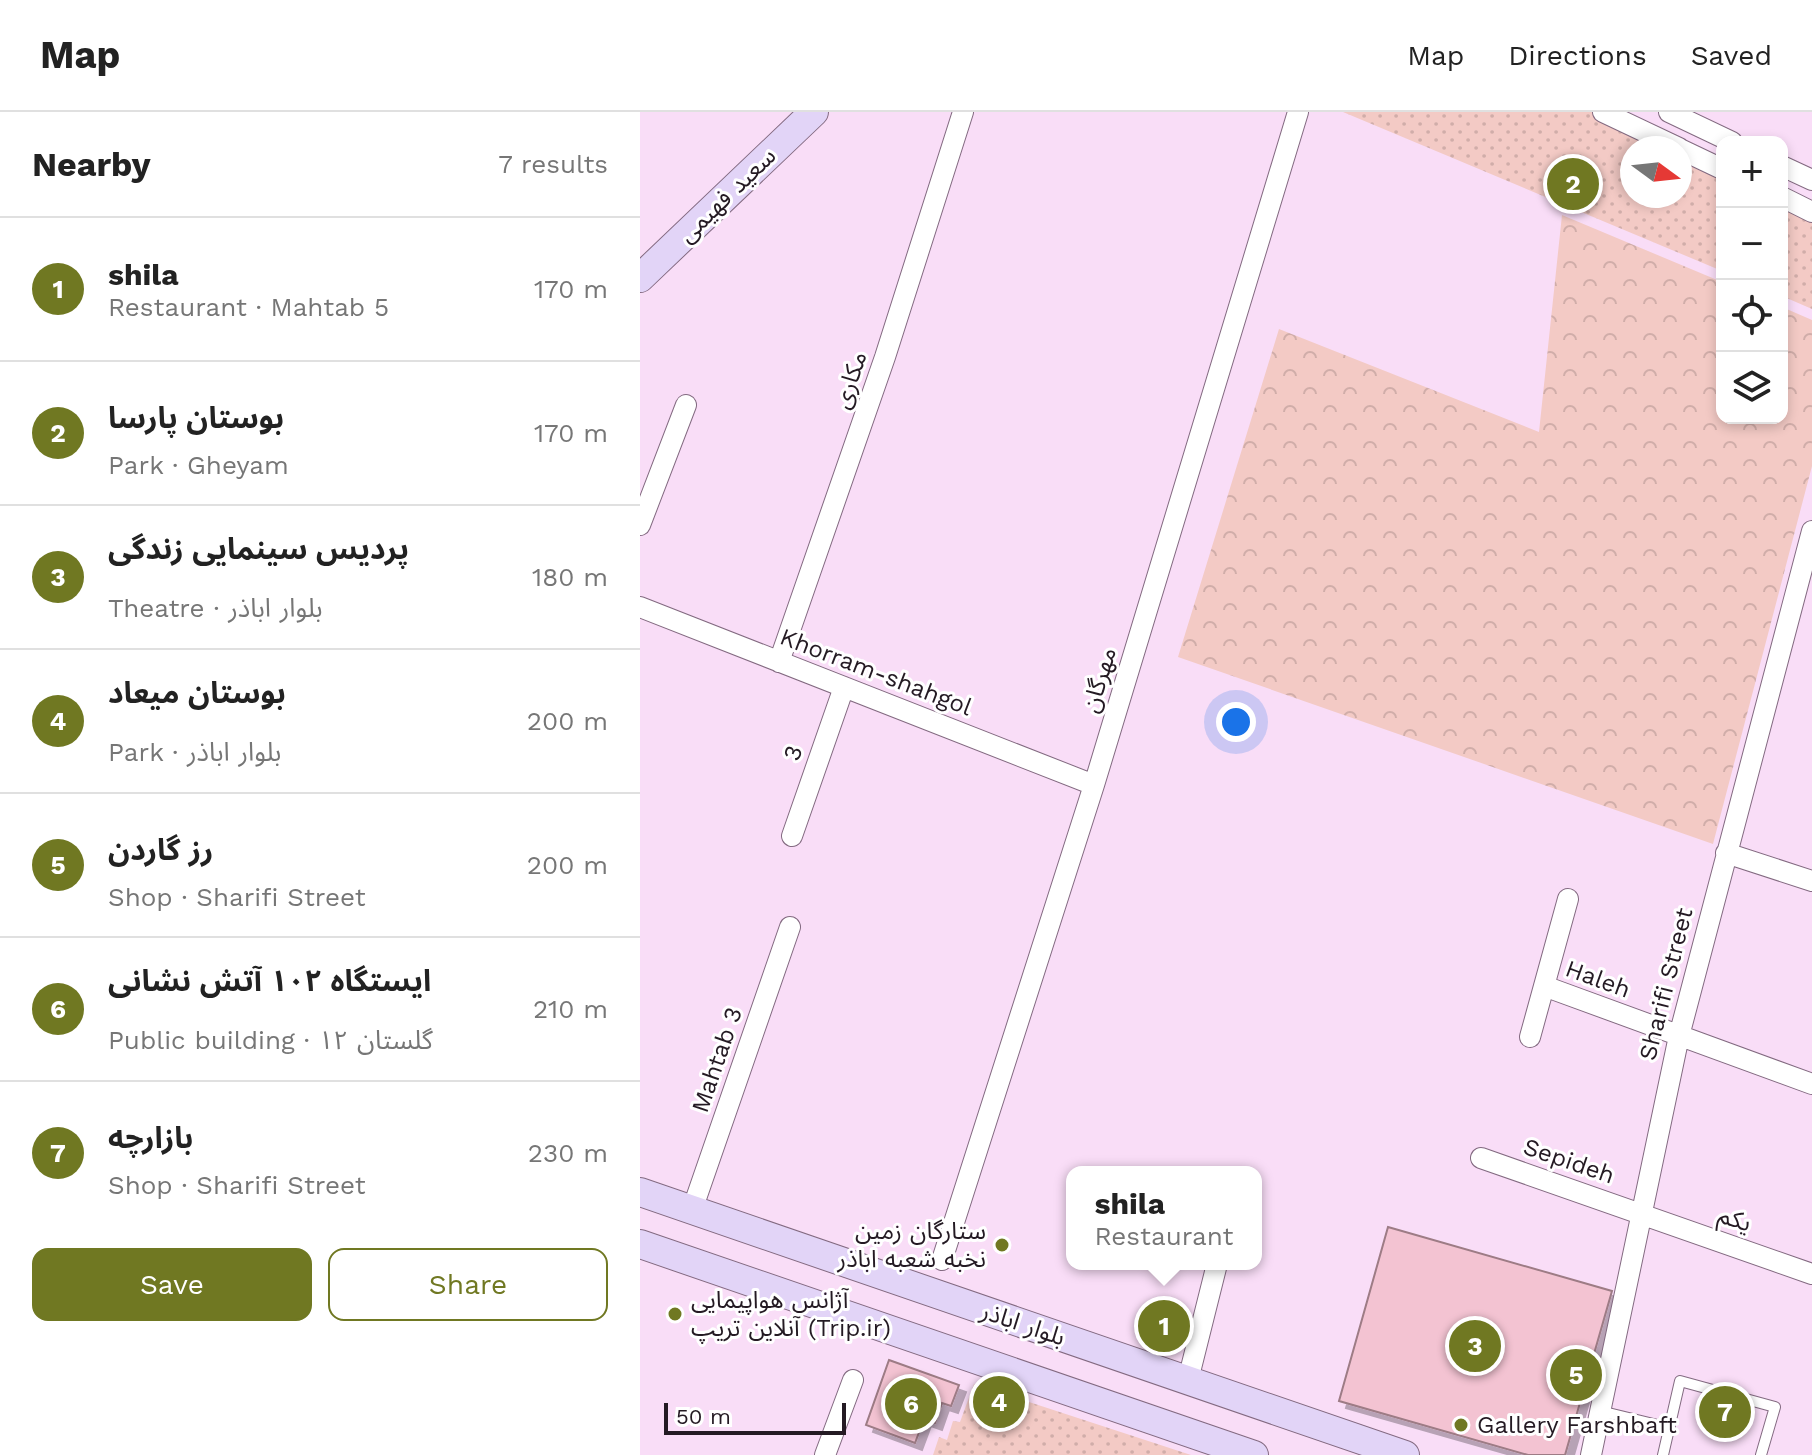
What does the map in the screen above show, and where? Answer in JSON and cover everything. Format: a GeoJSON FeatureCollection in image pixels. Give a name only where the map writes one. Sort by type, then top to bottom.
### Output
{"type":"FeatureCollection","features":[{"type":"Feature","properties":{"kind":"main road","name":"سعید فهیمی"},"geometry":{"type":"LineString","coordinates":[[640,278],[814,112]]}},
{"type":"Feature","properties":{"kind":"main road","name":"بلوار اباذر"},"geometry":{"type":"LineString","coordinates":[[640,1192],[1405,1455]]}},
{"type":"Feature","properties":{"kind":"main road","name":"بلوار اباذر"},"geometry":{"type":"LineString","coordinates":[[640,1244],[1254,1455]]}},
{"type":"Feature","properties":{"kind":"street","name":"مکاری"},"geometry":{"type":"LineString","coordinates":[[779,662],[885,357],[963,112]]}},
{"type":"Feature","properties":{"kind":"street","name":"مهرگان"},"geometry":{"type":"LineString","coordinates":[[942,1260],[1094,785],[1298,112]]}},
{"type":"Feature","properties":{"kind":"street"},"geometry":{"type":"LineString","coordinates":[[1603,112],[1654,136]]}},
{"type":"Feature","properties":{"kind":"street"},"geometry":{"type":"LineString","coordinates":[[1669,112],[1719,136]]}},
{"type":"Feature","properties":{"kind":"street"},"geometry":{"type":"LineString","coordinates":[[1692,154],[1716,166]]}},
{"type":"Feature","properties":{"kind":"street"},"geometry":{"type":"LineString","coordinates":[[1788,169],[1812,180]]}},
{"type":"Feature","properties":{"kind":"street"},"geometry":{"type":"LineString","coordinates":[[1788,200],[1812,212]]}},
{"type":"Feature","properties":{"kind":"street"},"geometry":{"type":"LineString","coordinates":[[640,525],[686,405]]}},
{"type":"Feature","properties":{"kind":"street","name":"Sharifi Street"},"geometry":{"type":"LineString","coordinates":[[1591,1455],[1679,1036],[1812,531]]}},
{"type":"Feature","properties":{"kind":"street","name":"Khorram-shahgol"},"geometry":{"type":"LineString","coordinates":[[640,607],[1094,785]]}},
{"type":"Feature","properties":{"kind":"street","name":"3"},"geometry":{"type":"LineString","coordinates":[[792,836],[844,687]]}},
{"type":"Feature","properties":{"kind":"street"},"geometry":{"type":"LineString","coordinates":[[1726,853],[1812,881]]}},
{"type":"Feature","properties":{"kind":"street"},"geometry":{"type":"LineString","coordinates":[[1530,1037],[1568,899]]}},
{"type":"Feature","properties":{"kind":"street","name":"Mahtab 3"},"geometry":{"type":"LineString","coordinates":[[692,1210],[790,927]]}},
{"type":"Feature","properties":{"kind":"street","name":"Haleh"},"geometry":{"type":"LineString","coordinates":[[1544,986],[1812,1084]]}},
{"type":"Feature","properties":{"kind":"street","name":"Sepideh"},"geometry":{"type":"LineString","coordinates":[[1481,1158],[1640,1214]]}},
{"type":"Feature","properties":{"kind":"street","name":"یکم"},"geometry":{"type":"LineString","coordinates":[[1640,1214],[1812,1274]]}},
{"type":"Feature","properties":{"kind":"street"},"geometry":{"type":"LineString","coordinates":[[1188,1380],[1216,1270]]}},
{"type":"Feature","properties":{"kind":"street"},"geometry":{"type":"LineString","coordinates":[[825,1455],[853,1380]]}},
{"type":"Feature","properties":{"kind":"lane"},"geometry":{"type":"LineString","coordinates":[[1663,1455],[1680,1381],[1775,1407],[1761,1455]]}},
{"type":"Feature","properties":{"kind":"lane"},"geometry":{"type":"LineString","coordinates":[[1600,1411],[1670,1428]]}},
{"type":"Feature","properties":{"kind":"green space"},"geometry":{"type":"Polygon","coordinates":[[[1343,112],[1598,112],[1648,136],[1620,136],[1620,208],[1692,208],[1692,157],[1716,168],[1716,268],[1343,112]]]}},
{"type":"Feature","properties":{"kind":"green space"},"geometry":{"type":"Polygon","coordinates":[[[1788,203],[1812,214],[1812,309],[1788,299],[1788,203]]]}},
{"type":"Feature","properties":{"kind":"green space"},"geometry":{"type":"Polygon","coordinates":[[[1562,215],[1716,279],[1716,424],[1788,424],[1788,310],[1812,320],[1812,466],[1713,844],[1178,657],[1279,329],[1539,432],[1562,215]]]}},
{"type":"Feature","properties":{"kind":"green space"},"geometry":{"type":"Polygon","coordinates":[[[974,1384],[1191,1455],[933,1455],[939,1437],[947,1440],[953,1421],[960,1422],[974,1384]]]}},
{"type":"Feature","properties":{"kind":"building"},"geometry":{"type":"Polygon","coordinates":[[[1388,1227],[1612,1291],[1565,1455],[1528,1455],[1339,1401],[1388,1227]]]}},
{"type":"Feature","properties":{"kind":"building"},"geometry":{"type":"Polygon","coordinates":[[[889,1360],[959,1385],[951,1406],[942,1403],[935,1423],[924,1419],[915,1443],[866,1425],[889,1360]]]}},
{"type":"Feature","properties":{"kind":"place","name":"بوستان پارسا"},"geometry":{"type":"Point","coordinates":[1573,184]}},
{"type":"Feature","properties":{"kind":"place","name":"ستارگان زمین نخبه شعبه اباذر"},"geometry":{"type":"Point","coordinates":[1002,1245]}},
{"type":"Feature","properties":{"kind":"place","name":"آژانس هواپیمایی آنلاین تریپ (Trip.ir)"},"geometry":{"type":"Point","coordinates":[675,1314]}},
{"type":"Feature","properties":{"kind":"place","name":"shila"},"geometry":{"type":"Point","coordinates":[1164,1326]}},
{"type":"Feature","properties":{"kind":"place","name":"پردیس سینمایی زندگی"},"geometry":{"type":"Point","coordinates":[1475,1346]}},
{"type":"Feature","properties":{"kind":"place","name":"رز گاردن"},"geometry":{"type":"Point","coordinates":[1576,1375]}},
{"type":"Feature","properties":{"kind":"place","name":"بوستان میعاد"},"geometry":{"type":"Point","coordinates":[999,1402]}},
{"type":"Feature","properties":{"kind":"place","name":"ایستگاه ۱۰۲ آتش نشانی"},"geometry":{"type":"Point","coordinates":[911,1404]}},
{"type":"Feature","properties":{"kind":"place","name":"بازارچه"},"geometry":{"type":"Point","coordinates":[1725,1412]}},
{"type":"Feature","properties":{"kind":"place","name":"Gallery Farshbaft"},"geometry":{"type":"Point","coordinates":[1461,1425]}}]}
